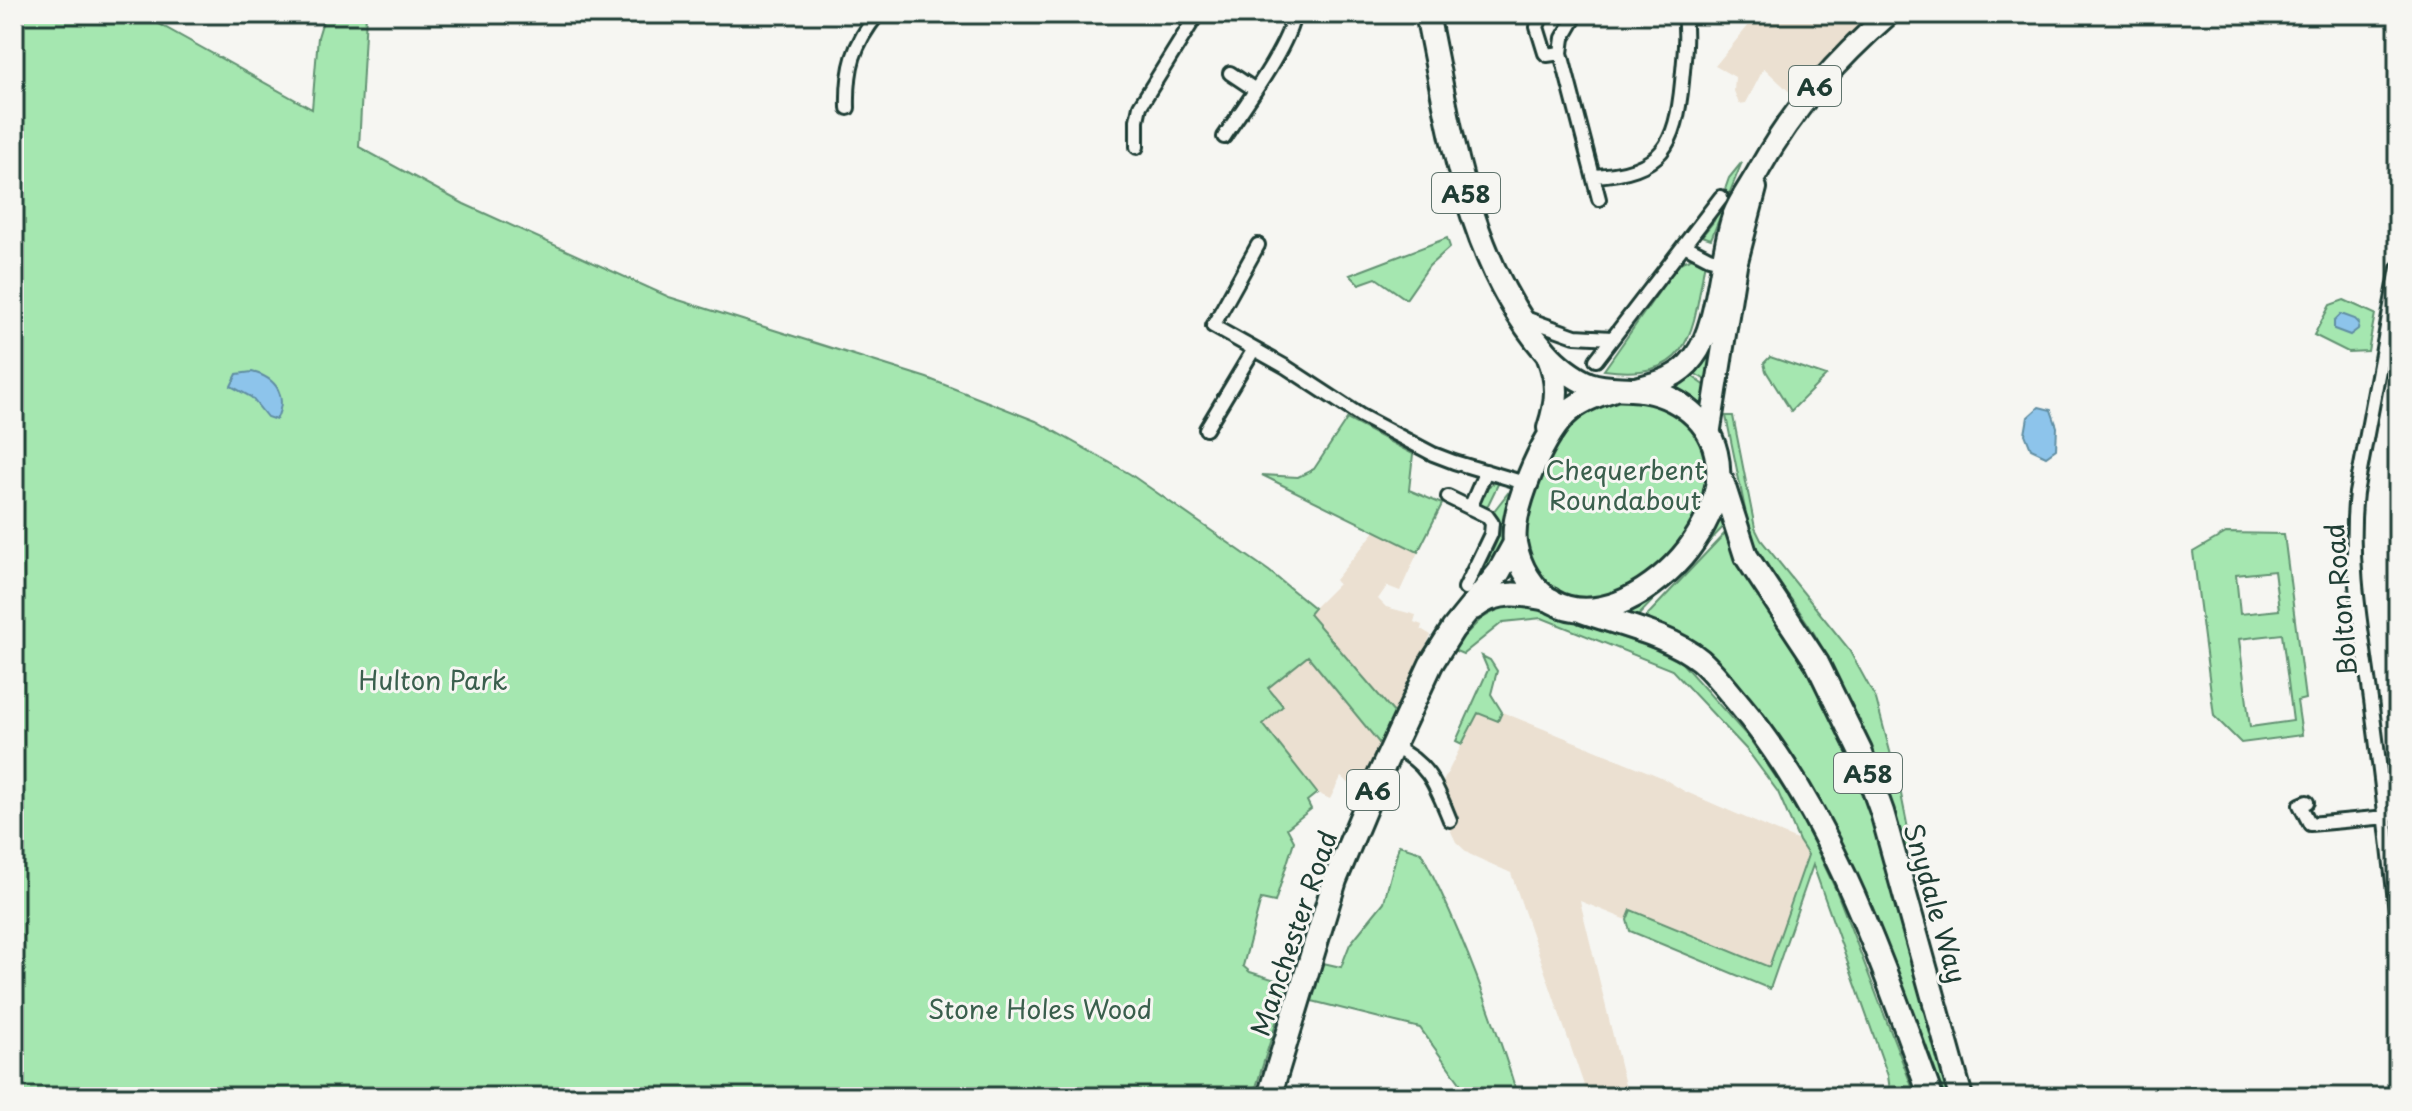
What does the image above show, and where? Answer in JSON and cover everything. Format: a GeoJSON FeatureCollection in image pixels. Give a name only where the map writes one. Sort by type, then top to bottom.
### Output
{"type":"FeatureCollection","features":[{"type":"Feature","properties":{"kind":"highway","name":"A58"},"geometry":{"type":"LineString","coordinates":[[1427,14],[1475,227],[1494,272],[1519,315],[1548,355],[1555,371],[1557,401],[1518,515],[1515,543],[1527,576],[1537,588],[1562,604],[1688,652],[1709,669],[1761,730],[1809,804],[1835,854],[1931,1097]]}},
{"type":"Feature","properties":{"kind":"highway","name":"A58"},"geometry":{"type":"LineString","coordinates":[[1548,355],[1577,378],[1670,398],[1698,419],[1709,435],[1716,451],[1719,472],[1713,510],[1705,527],[1641,594],[1624,603],[1591,608],[1562,604]]}},
{"type":"Feature","properties":{"kind":"highway","name":"A58"},"geometry":{"type":"LineString","coordinates":[[1543,448],[1554,428],[1576,406],[1621,389]]}},
{"type":"Feature","properties":{"kind":"highway","name":"Snydale Way"},"geometry":{"type":"LineString","coordinates":[[1719,472],[1746,556],[1817,663],[1846,718],[1865,765],[1892,849],[1961,1097]]}},
{"type":"Feature","properties":{"kind":"highway","name":"Manchester Road"},"geometry":{"type":"LineString","coordinates":[[1269,1097],[1335,880],[1393,747],[1431,664],[1462,618],[1499,572],[1515,543]]}},
{"type":"Feature","properties":{"kind":"highway","name":"Manchester Road"},"geometry":{"type":"LineString","coordinates":[[1462,618],[1479,604],[1500,595],[1523,594],[1562,604]]}},
{"type":"Feature","properties":{"kind":"main road","name":"A6"},"geometry":{"type":"LineString","coordinates":[[1621,389],[1674,377],[1696,355],[1709,326],[1759,172],[1785,125],[1816,85],[1889,14]]}},
{"type":"Feature","properties":{"kind":"main road","name":"A6"},"geometry":{"type":"LineString","coordinates":[[1709,435],[1729,263]]}},
{"type":"Feature","properties":{"kind":"street"},"geometry":{"type":"LineString","coordinates":[[848,108],[847,84],[851,61],[859,37],[878,14]]}},
{"type":"Feature","properties":{"kind":"street"},"geometry":{"type":"LineString","coordinates":[[1137,147],[1140,106],[1197,14]]}},
{"type":"Feature","properties":{"kind":"street"},"geometry":{"type":"LineString","coordinates":[[1224,137],[1289,29],[1294,14]]}},
{"type":"Feature","properties":{"kind":"street"},"geometry":{"type":"LineString","coordinates":[[1549,14],[1541,17],[1537,27],[1545,53],[1561,53]]}},
{"type":"Feature","properties":{"kind":"street"},"geometry":{"type":"LineString","coordinates":[[1577,14],[1563,38],[1561,53],[1599,199]]}},
{"type":"Feature","properties":{"kind":"street"},"geometry":{"type":"LineString","coordinates":[[1594,176],[1619,175],[1630,171],[1653,160],[1667,144],[1679,110],[1686,35],[1685,14],[1674,14]]}},
{"type":"Feature","properties":{"kind":"street"},"geometry":{"type":"LineString","coordinates":[[1230,73],[1254,89]]}},
{"type":"Feature","properties":{"kind":"street"},"geometry":{"type":"LineString","coordinates":[[1596,360],[1721,197]]}},
{"type":"Feature","properties":{"kind":"street"},"geometry":{"type":"LineString","coordinates":[[1258,245],[1213,326],[1286,367],[1361,416],[1433,454],[1528,484]]}},
{"type":"Feature","properties":{"kind":"street"},"geometry":{"type":"LineString","coordinates":[[1684,245],[1700,254],[1729,263]]}},
{"type":"Feature","properties":{"kind":"street","name":"Bolton Road"},"geometry":{"type":"LineString","coordinates":[[2398,268],[2353,522],[2366,662],[2387,817],[2398,930]]}},
{"type":"Feature","properties":{"kind":"street"},"geometry":{"type":"LineString","coordinates":[[1519,315],[1575,336],[1612,338]]}},
{"type":"Feature","properties":{"kind":"street"},"geometry":{"type":"LineString","coordinates":[[1206,429],[1254,349]]}},
{"type":"Feature","properties":{"kind":"street"},"geometry":{"type":"LineString","coordinates":[[1470,508],[1486,471]]}},
{"type":"Feature","properties":{"kind":"street"},"geometry":{"type":"LineString","coordinates":[[1448,497],[1490,519],[1492,529],[1465,588]]}},
{"type":"Feature","properties":{"kind":"street"},"geometry":{"type":"LineString","coordinates":[[1393,747],[1420,763],[1433,780],[1450,820]]}},
{"type":"Feature","properties":{"kind":"street"},"geometry":{"type":"LineString","coordinates":[[2307,802],[2300,805],[2310,824],[2387,817]]}},
{"type":"Feature","properties":{"kind":"shaded area"},"geometry":{"type":"Polygon","coordinates":[[[1758,14],[1880,14],[1795,97],[1764,68],[1746,103],[1739,104],[1734,91],[1735,77],[1715,66],[1758,14]]]}},
{"type":"Feature","properties":{"kind":"shaded area"},"geometry":{"type":"Polygon","coordinates":[[[1376,530],[1418,552],[1400,591],[1387,586],[1378,599],[1386,607],[1416,615],[1414,622],[1422,625],[1421,629],[1431,635],[1395,714],[1309,613],[1338,584],[1335,580],[1376,530]]]}},
{"type":"Feature","properties":{"kind":"shaded area"},"geometry":{"type":"Polygon","coordinates":[[[1307,655],[1380,744],[1360,792],[1341,777],[1330,799],[1317,793],[1263,723],[1283,707],[1268,688],[1307,655]]]}},
{"type":"Feature","properties":{"kind":"shaded area"},"geometry":{"type":"Polygon","coordinates":[[[1478,712],[1498,721],[1502,712],[1661,777],[1684,791],[1799,841],[1809,855],[1769,967],[1632,910],[1627,920],[1580,901],[1628,1097],[1588,1097],[1511,873],[1469,854],[1456,842],[1435,798],[1478,712]]]}},
{"type":"Feature","properties":{"kind":"green space","name":"Hulton Park"},"geometry":{"type":"Polygon","coordinates":[[[14,14],[141,14],[312,109],[318,37],[325,14],[366,14],[359,147],[464,204],[669,297],[927,378],[1036,421],[1130,474],[1269,571],[1314,608],[1309,614],[1395,714],[1380,744],[1308,656],[1268,688],[1283,706],[1263,724],[1317,793],[1307,801],[1311,809],[1287,828],[1294,841],[1275,902],[1261,899],[1243,966],[1250,972],[1288,984],[1253,1097],[14,1097],[14,14]]]}},
{"type":"Feature","properties":{"kind":"green space"},"geometry":{"type":"Polygon","coordinates":[[[1742,162],[1711,239],[1702,236],[1714,221],[1729,178],[1742,162]]]}},
{"type":"Feature","properties":{"kind":"green space"},"geometry":{"type":"Polygon","coordinates":[[[1447,238],[1450,247],[1429,266],[1406,299],[1376,278],[1359,284],[1350,275],[1447,238]]]}},
{"type":"Feature","properties":{"kind":"green space"},"geometry":{"type":"Polygon","coordinates":[[[1695,257],[1705,261],[1697,309],[1683,346],[1672,359],[1656,368],[1633,372],[1604,370],[1679,263],[1695,257]]]}},
{"type":"Feature","properties":{"kind":"green space"},"geometry":{"type":"Polygon","coordinates":[[[1724,277],[1711,383],[1692,372],[1724,277]]]}},
{"type":"Feature","properties":{"kind":"green space"},"geometry":{"type":"Polygon","coordinates":[[[2344,300],[2375,314],[2368,351],[2348,352],[2314,335],[2330,305],[2344,300]]]}},
{"type":"Feature","properties":{"kind":"green space"},"geometry":{"type":"Polygon","coordinates":[[[1770,357],[1826,376],[1791,411],[1766,371],[1764,363],[1770,357]]]}},
{"type":"Feature","properties":{"kind":"green space"},"geometry":{"type":"Polygon","coordinates":[[[1689,374],[1710,389],[1706,416],[1670,390],[1671,386],[1689,374]]]}},
{"type":"Feature","properties":{"kind":"green space","name":"Chequerbent Roundabout"},"geometry":{"type":"Polygon","coordinates":[[[1630,397],[1666,406],[1691,424],[1707,453],[1709,490],[1685,539],[1636,587],[1591,600],[1557,593],[1534,572],[1524,542],[1528,509],[1551,452],[1571,421],[1604,401],[1630,397]]]}},
{"type":"Feature","properties":{"kind":"green space"},"geometry":{"type":"Polygon","coordinates":[[[1726,416],[1733,416],[1755,528],[1761,540],[1848,648],[1876,699],[1912,849],[1905,850],[1887,794],[1843,687],[1815,635],[1761,555],[1746,526],[1726,416]]]}},
{"type":"Feature","properties":{"kind":"green space"},"geometry":{"type":"Polygon","coordinates":[[[1347,419],[1413,454],[1409,490],[1442,504],[1418,552],[1262,475],[1298,477],[1314,469],[1347,419]]]}},
{"type":"Feature","properties":{"kind":"green space"},"geometry":{"type":"Polygon","coordinates":[[[1500,480],[1486,509],[1477,504],[1485,488],[1500,480]]]}},
{"type":"Feature","properties":{"kind":"green space"},"geometry":{"type":"Polygon","coordinates":[[[1508,493],[1511,497],[1506,539],[1489,573],[1483,570],[1500,532],[1498,518],[1493,512],[1508,493]]]}},
{"type":"Feature","properties":{"kind":"green space"},"geometry":{"type":"Polygon","coordinates":[[[1723,510],[1728,522],[1636,618],[1612,614],[1710,535],[1723,510]]]}},
{"type":"Feature","properties":{"kind":"green space"},"geometry":{"type":"Polygon","coordinates":[[[1728,530],[1791,634],[1869,791],[1955,1097],[1937,1097],[1755,713],[1639,624],[1728,530]]]}},
{"type":"Feature","properties":{"kind":"green space"},"geometry":{"type":"Polygon","coordinates":[[[2226,533],[2284,534],[2305,699],[2297,701],[2302,735],[2241,743],[2214,716],[2193,552],[2226,533]],[[2274,571],[2236,575],[2240,614],[2279,610],[2274,571]],[[2282,634],[2239,639],[2250,727],[2293,721],[2282,634]]]}},
{"type":"Feature","properties":{"kind":"green space"},"geometry":{"type":"Polygon","coordinates":[[[1506,605],[1525,605],[1652,648],[1681,662],[1749,738],[1797,808],[1836,890],[1916,1097],[1891,1097],[1888,1076],[1813,865],[1770,989],[1630,931],[1627,920],[1631,910],[1769,967],[1808,855],[1778,792],[1747,750],[1672,670],[1542,618],[1503,622],[1463,654],[1451,649],[1481,619],[1506,605]]]}},
{"type":"Feature","properties":{"kind":"green space"},"geometry":{"type":"Polygon","coordinates":[[[1482,656],[1490,660],[1497,671],[1491,694],[1502,712],[1498,721],[1478,713],[1462,744],[1456,741],[1488,670],[1482,656]]]}},
{"type":"Feature","properties":{"kind":"green space"},"geometry":{"type":"Polygon","coordinates":[[[1399,845],[1421,852],[1436,881],[1475,972],[1518,1097],[1460,1097],[1460,1083],[1420,1028],[1312,1001],[1323,963],[1341,967],[1350,944],[1384,902],[1399,845]]]}},
{"type":"Feature","properties":{"kind":"water"},"geometry":{"type":"Polygon","coordinates":[[[2341,314],[2359,323],[2358,329],[2350,335],[2334,329],[2334,321],[2341,314]]]}},
{"type":"Feature","properties":{"kind":"water"},"geometry":{"type":"Polygon","coordinates":[[[252,372],[268,379],[278,389],[281,403],[276,420],[267,417],[251,397],[231,386],[237,374],[252,372]]]}},
{"type":"Feature","properties":{"kind":"water"},"geometry":{"type":"Polygon","coordinates":[[[2039,407],[2051,410],[2057,427],[2056,449],[2046,456],[2031,449],[2025,434],[2028,417],[2039,407]]]}},
{"type":"Feature","properties":{"kind":"park label","name":"Stone Holes Wood"},"geometry":{"type":"Point","coordinates":[1040,1008]}}]}
